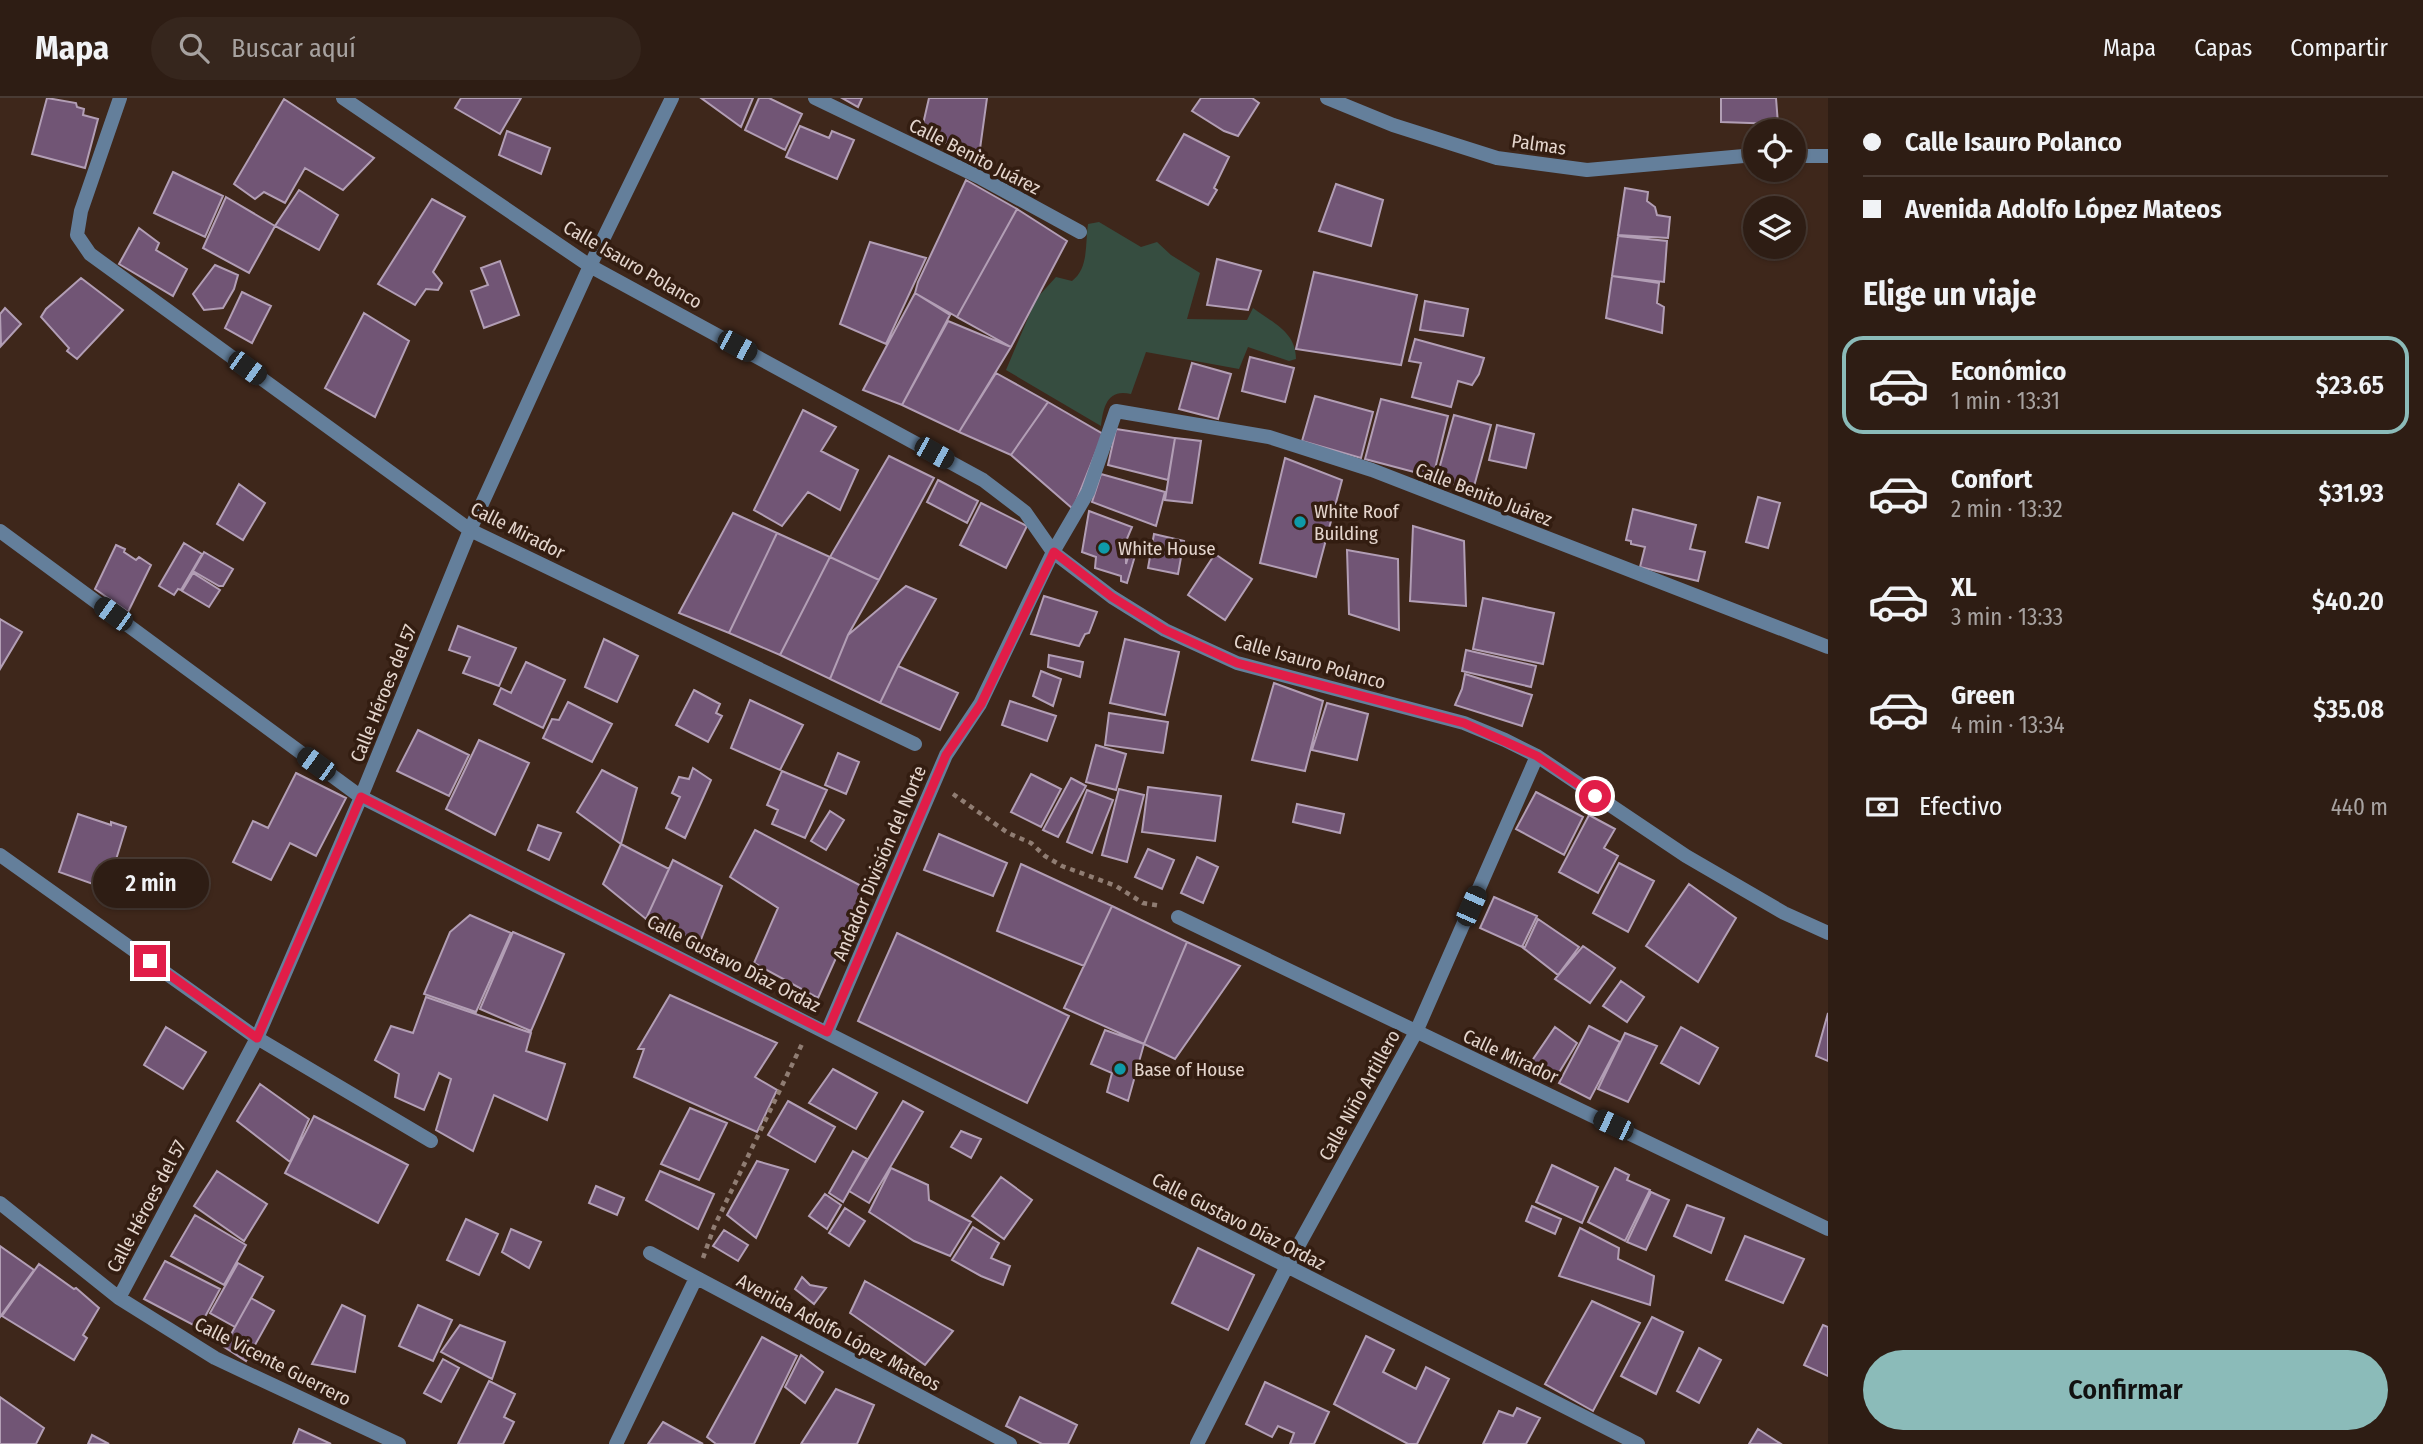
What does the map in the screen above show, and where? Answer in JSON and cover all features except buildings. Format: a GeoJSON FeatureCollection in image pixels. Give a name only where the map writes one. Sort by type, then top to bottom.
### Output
{"type":"FeatureCollection","features":[{"type":"Feature","properties":{"kind":"street","name":"Calle Mirador"},"geometry":{"type":"LineString","coordinates":[[120,98],[81,211],[77,235],[90,254],[470,530],[915,744]]}},
{"type":"Feature","properties":{"kind":"street","name":"Calle Isauro Polanco"},"geometry":{"type":"LineString","coordinates":[[343,98],[590,266],[983,480],[1025,512],[1054,552],[1112,597],[1165,630],[1237,663],[1464,723],[1537,756],[1686,856],[1784,913],[1828,933]]}},
{"type":"Feature","properties":{"kind":"street","name":"Calle Héroes del 57"},"geometry":{"type":"LineString","coordinates":[[119,1298],[257,1038],[361,797],[470,530],[590,266],[672,98]]}},
{"type":"Feature","properties":{"kind":"street","name":"Calle Benito Juárez"},"geometry":{"type":"LineString","coordinates":[[815,98],[981,178],[1080,232]]}},
{"type":"Feature","properties":{"kind":"street","name":"Palmas"},"geometry":{"type":"LineString","coordinates":[[1327,98],[1393,125],[1497,158],[1587,170],[1743,156]]}},
{"type":"Feature","properties":{"kind":"street"},"geometry":{"type":"LineString","coordinates":[[1806,156],[1828,156]]}},
{"type":"Feature","properties":{"kind":"street","name":"Calle Benito Juárez"},"geometry":{"type":"LineString","coordinates":[[1116,411],[1269,438],[1372,470],[1828,647]]}},
{"type":"Feature","properties":{"kind":"street","name":"Andador División del Norte"},"geometry":{"type":"LineString","coordinates":[[827,1032],[946,755],[981,704],[1054,552],[1088,492],[1116,411]]}},
{"type":"Feature","properties":{"kind":"street","name":"Calle Gustavo Díaz Ordaz"},"geometry":{"type":"LineString","coordinates":[[0,531],[361,797],[1638,1444]]}},
{"type":"Feature","properties":{"kind":"street","name":"Calle Niño Artillero"},"geometry":{"type":"LineString","coordinates":[[1197,1444],[1286,1268],[1416,1032],[1537,756]]}},
{"type":"Feature","properties":{"kind":"street"},"geometry":{"type":"LineString","coordinates":[[0,855],[257,1038],[431,1141]]}},
{"type":"Feature","properties":{"kind":"street","name":"Calle Mirador"},"geometry":{"type":"LineString","coordinates":[[1178,917],[1828,1229]]}},
{"type":"Feature","properties":{"kind":"street","name":"Calle Vicente Guerrero"},"geometry":{"type":"LineString","coordinates":[[0,1203],[119,1298],[215,1358],[399,1444]]}},
{"type":"Feature","properties":{"kind":"street","name":"Avenida Adolfo López Mateos"},"geometry":{"type":"LineString","coordinates":[[650,1252],[695,1279],[1010,1444]]}},
{"type":"Feature","properties":{"kind":"street"},"geometry":{"type":"LineString","coordinates":[[616,1444],[695,1279]]}},
{"type":"Feature","properties":{"kind":"path"},"geometry":{"type":"LineString","coordinates":[[934,783],[951,792],[1007,833],[1031,843],[1062,866],[1116,886],[1143,903],[1157,904],[1178,917]]}},
{"type":"Feature","properties":{"kind":"path"},"geometry":{"type":"LineString","coordinates":[[695,1279],[714,1227],[811,1024]]}},
{"type":"Feature","properties":{"kind":"green space"},"geometry":{"type":"Polygon","coordinates":[[[1099,222],[1141,247],[1157,242],[1171,255],[1200,273],[1187,319],[1247,320],[1253,308],[1288,335],[1296,359],[1289,361],[1248,347],[1239,369],[1146,352],[1131,394],[1116,394],[1111,397],[1105,406],[1101,426],[1006,370],[1036,299],[1056,277],[1072,281],[1077,276],[1084,263],[1088,224],[1099,222]]]}},
{"type":"Feature","properties":{"kind":"place","name":"White Roof Building"},"geometry":{"type":"Point","coordinates":[1300,522]}},
{"type":"Feature","properties":{"kind":"place","name":"White House"},"geometry":{"type":"Point","coordinates":[1104,548]}},
{"type":"Feature","properties":{"kind":"place","name":"Base of House"},"geometry":{"type":"Point","coordinates":[1120,1069]}},
{"type":"Feature","properties":{"kind":"route"},"geometry":{"type":"LineString","coordinates":[[150,961],[257,1038],[361,797],[827,1032],[946,755],[981,704],[1054,552],[1112,597],[1165,630],[1237,663],[1464,723],[1537,756],[1595,796]]}}]}
